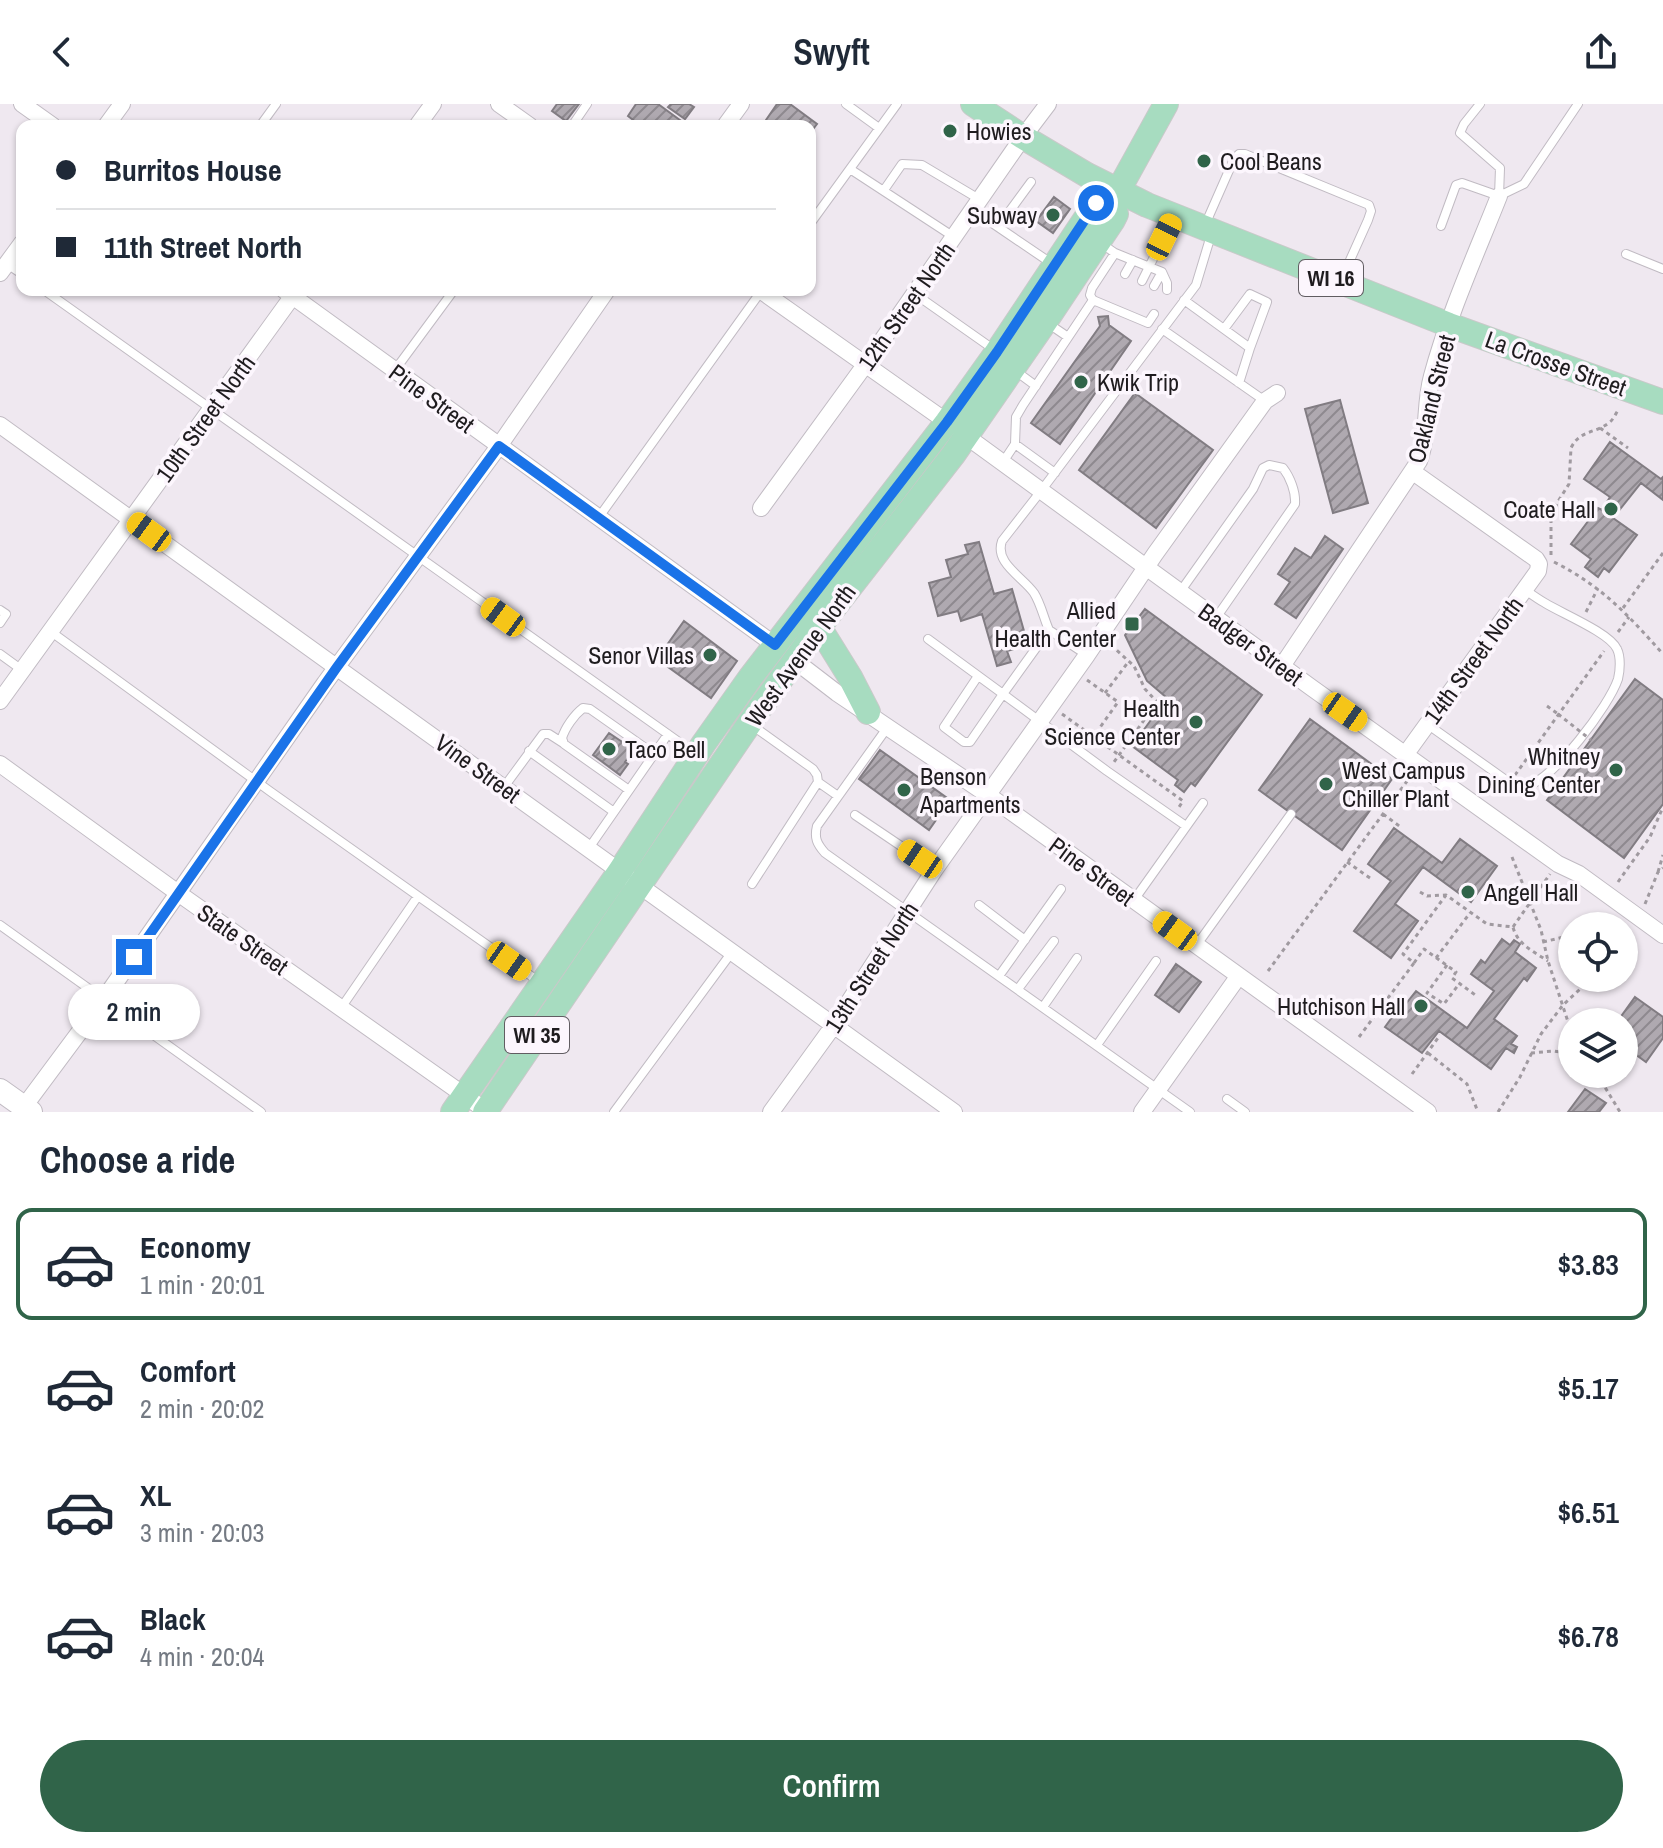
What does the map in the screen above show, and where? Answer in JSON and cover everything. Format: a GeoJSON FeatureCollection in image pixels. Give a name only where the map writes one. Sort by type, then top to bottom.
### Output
{"type":"FeatureCollection","features":[{"type":"Feature","properties":{"kind":"main road","name":"WI 16"},"geometry":{"type":"LineString","coordinates":[[973,104],[1115,197],[1175,216],[1449,325]]}},
{"type":"Feature","properties":{"kind":"main road","name":"WI 35"},"geometry":{"type":"LineString","coordinates":[[1115,197],[1166,104]]}},
{"type":"Feature","properties":{"kind":"main road","name":"West Avenue North"},"geometry":{"type":"LineString","coordinates":[[630,878],[749,723],[785,652],[819,627],[1005,360],[1055,266],[1096,203],[1115,197],[1116,214],[1107,247],[1045,322],[1005,360]]}},
{"type":"Feature","properties":{"kind":"main road","name":"La Crosse Street"},"geometry":{"type":"LineString","coordinates":[[1449,325],[1663,402]]}},
{"type":"Feature","properties":{"kind":"main road","name":"West Avenue North"},"geometry":{"type":"LineString","coordinates":[[486,1112],[630,878],[696,755],[785,652],[956,429]]}},
{"type":"Feature","properties":{"kind":"main road"},"geometry":{"type":"LineString","coordinates":[[819,627],[868,712]]}},
{"type":"Feature","properties":{"kind":"main road","name":"WI 35"},"geometry":{"type":"LineString","coordinates":[[459,1104],[542,984],[630,878]]}},
{"type":"Feature","properties":{"kind":"street"},"geometry":{"type":"LineString","coordinates":[[22,104],[45,120]]}},
{"type":"Feature","properties":{"kind":"street"},"geometry":{"type":"LineString","coordinates":[[499,104],[522,120]]}},
{"type":"Feature","properties":{"kind":"street","name":"12th Street North"},"geometry":{"type":"LineString","coordinates":[[761,508],[1048,104]]}},
{"type":"Feature","properties":{"kind":"street","name":"Oakland Street"},"geometry":{"type":"LineString","coordinates":[[1282,666],[1419,461],[1424,443],[1429,388],[1449,325],[1499,196]]}},
{"type":"Feature","properties":{"kind":"street"},"geometry":{"type":"LineString","coordinates":[[4,268],[16,251]]}},
{"type":"Feature","properties":{"kind":"street","name":"10th Street North"},"geometry":{"type":"LineString","coordinates":[[0,701],[212,410],[288,296]]}},
{"type":"Feature","properties":{"kind":"street","name":"Pine Street"},"geometry":{"type":"LineString","coordinates":[[296,296],[837,693],[988,795],[1428,1112]]}},
{"type":"Feature","properties":{"kind":"street"},"geometry":{"type":"LineString","coordinates":[[0,1090],[25,1110],[603,296]]}},
{"type":"Feature","properties":{"kind":"street","name":"Badger Street"},"geometry":{"type":"LineString","coordinates":[[769,296],[1412,760],[1663,935]]}},
{"type":"Feature","properties":{"kind":"street"},"geometry":{"type":"LineString","coordinates":[[1146,568],[1271,397]]}},
{"type":"Feature","properties":{"kind":"street","name":"Vine Street"},"geometry":{"type":"LineString","coordinates":[[0,425],[954,1112]]}},
{"type":"Feature","properties":{"kind":"street","name":"14th Street North"},"geometry":{"type":"LineString","coordinates":[[1412,760],[1427,724],[1538,571],[1539,564],[1413,472]]}},
{"type":"Feature","properties":{"kind":"street","name":"13th Street North"},"geometry":{"type":"LineString","coordinates":[[771,1112],[834,1025],[935,869],[1146,568]]}},
{"type":"Feature","properties":{"kind":"street","name":"State Street"},"geometry":{"type":"LineString","coordinates":[[0,764],[341,1008],[459,1104],[486,1112]]}},
{"type":"Feature","properties":{"kind":"street"},"geometry":{"type":"LineString","coordinates":[[1142,1112],[1238,977]]}},
{"type":"Feature","properties":{"kind":"lane"},"geometry":{"type":"LineString","coordinates":[[846,104],[879,128]]}},
{"type":"Feature","properties":{"kind":"lane"},"geometry":{"type":"LineString","coordinates":[[816,216],[897,104]]}},
{"type":"Feature","properties":{"kind":"lane"},"geometry":{"type":"LineString","coordinates":[[1480,104],[1460,133],[1500,168],[1499,196]]}},
{"type":"Feature","properties":{"kind":"lane"},"geometry":{"type":"LineString","coordinates":[[1441,226],[1456,185],[1462,183],[1499,196],[1524,184],[1578,104]]}},
{"type":"Feature","properties":{"kind":"lane"},"geometry":{"type":"LineString","coordinates":[[1087,655],[1049,630],[1034,594],[1006,563],[999,549],[1196,285],[1208,230],[1234,159],[1239,154],[1369,205],[1368,220],[1340,282]]}},
{"type":"Feature","properties":{"kind":"lane"},"geometry":{"type":"LineString","coordinates":[[884,190],[902,164],[922,165],[976,205],[998,227],[1055,266]]}},
{"type":"Feature","properties":{"kind":"lane"},"geometry":{"type":"LineString","coordinates":[[850,169],[954,237]]}},
{"type":"Feature","properties":{"kind":"lane"},"geometry":{"type":"LineString","coordinates":[[998,227],[1031,182]]}},
{"type":"Feature","properties":{"kind":"lane"},"geometry":{"type":"LineString","coordinates":[[1142,281],[1175,216]]}},
{"type":"Feature","properties":{"kind":"lane"},"geometry":{"type":"LineString","coordinates":[[1093,300],[1090,295],[1107,247],[1162,272],[1167,290]]}},
{"type":"Feature","properties":{"kind":"lane"},"geometry":{"type":"LineString","coordinates":[[1626,254],[1663,269]]}},
{"type":"Feature","properties":{"kind":"lane"},"geometry":{"type":"LineString","coordinates":[[1125,274],[1133,260]]}},
{"type":"Feature","properties":{"kind":"lane"},"geometry":{"type":"LineString","coordinates":[[1154,286],[1162,272]]}},
{"type":"Feature","properties":{"kind":"lane"},"geometry":{"type":"LineString","coordinates":[[915,294],[1036,386]]}},
{"type":"Feature","properties":{"kind":"lane"},"geometry":{"type":"LineString","coordinates":[[1224,329],[1250,294],[1267,302],[1239,383]]}},
{"type":"Feature","properties":{"kind":"lane"},"geometry":{"type":"LineString","coordinates":[[52,296],[696,755]]}},
{"type":"Feature","properties":{"kind":"lane"},"geometry":{"type":"LineString","coordinates":[[395,371],[450,296]]}},
{"type":"Feature","properties":{"kind":"lane"},"geometry":{"type":"LineString","coordinates":[[599,517],[757,296]]}},
{"type":"Feature","properties":{"kind":"lane"},"geometry":{"type":"LineString","coordinates":[[1093,300],[1109,301],[1148,323],[1154,314]]}},
{"type":"Feature","properties":{"kind":"lane"},"geometry":{"type":"LineString","coordinates":[[1002,463],[1015,444],[1016,417],[1093,300]]}},
{"type":"Feature","properties":{"kind":"lane"},"geometry":{"type":"LineString","coordinates":[[1184,300],[1250,348]]}},
{"type":"Feature","properties":{"kind":"lane"},"geometry":{"type":"LineString","coordinates":[[1136,318],[1141,309]]}},
{"type":"Feature","properties":{"kind":"lane"},"geometry":{"type":"LineString","coordinates":[[1045,322],[1068,337]]}},
{"type":"Feature","properties":{"kind":"lane"},"geometry":{"type":"LineString","coordinates":[[1162,329],[1239,383],[1271,397]]}},
{"type":"Feature","properties":{"kind":"lane"},"geometry":{"type":"LineString","coordinates":[[1015,444],[1055,473]]}},
{"type":"Feature","properties":{"kind":"lane"},"geometry":{"type":"LineString","coordinates":[[1180,592],[1253,489],[1263,468],[1269,465],[1283,468],[1296,498],[1295,504],[1216,618]]}},
{"type":"Feature","properties":{"kind":"lane"},"geometry":{"type":"LineString","coordinates":[[1427,724],[1519,787],[1544,778],[1597,717],[1618,679],[1616,646],[1524,589]]}},
{"type":"Feature","properties":{"kind":"lane"},"geometry":{"type":"LineString","coordinates":[[0,610],[6,614],[0,623]]}},
{"type":"Feature","properties":{"kind":"lane"},"geometry":{"type":"LineString","coordinates":[[978,676],[944,727],[964,742],[970,742],[1049,630]]}},
{"type":"Feature","properties":{"kind":"lane"},"geometry":{"type":"LineString","coordinates":[[50,631],[542,984]]}},
{"type":"Feature","properties":{"kind":"lane"},"geometry":{"type":"LineString","coordinates":[[928,639],[1186,826]]}},
{"type":"Feature","properties":{"kind":"lane"},"geometry":{"type":"LineString","coordinates":[[0,654],[22,670]]}},
{"type":"Feature","properties":{"kind":"lane"},"geometry":{"type":"LineString","coordinates":[[564,744],[563,733],[583,708],[590,709],[654,754]]}},
{"type":"Feature","properties":{"kind":"lane"},"geometry":{"type":"LineString","coordinates":[[749,723],[813,769],[818,782],[752,884]]}},
{"type":"Feature","properties":{"kind":"lane"},"geometry":{"type":"LineString","coordinates":[[888,727],[817,826],[815,836],[818,846],[1190,1112]]}},
{"type":"Feature","properties":{"kind":"lane"},"geometry":{"type":"LineString","coordinates":[[504,787],[543,734],[549,734],[629,790]]}},
{"type":"Feature","properties":{"kind":"lane"},"geometry":{"type":"LineString","coordinates":[[589,848],[668,734]]}},
{"type":"Feature","properties":{"kind":"lane"},"geometry":{"type":"LineString","coordinates":[[529,751],[614,812]]}},
{"type":"Feature","properties":{"kind":"lane"},"geometry":{"type":"LineString","coordinates":[[818,782],[838,796]]}},
{"type":"Feature","properties":{"kind":"lane"},"geometry":{"type":"LineString","coordinates":[[1133,901],[1203,803]]}},
{"type":"Feature","properties":{"kind":"lane"},"geometry":{"type":"LineString","coordinates":[[1196,946],[1291,814]]}},
{"type":"Feature","properties":{"kind":"lane"},"geometry":{"type":"LineString","coordinates":[[855,815],[935,869]]}},
{"type":"Feature","properties":{"kind":"lane"},"geometry":{"type":"LineString","coordinates":[[999,976],[1061,889]]}},
{"type":"Feature","properties":{"kind":"lane"},"geometry":{"type":"LineString","coordinates":[[341,1008],[418,896]]}},
{"type":"Feature","properties":{"kind":"lane"},"geometry":{"type":"LineString","coordinates":[[979,905],[1025,940]]}},
{"type":"Feature","properties":{"kind":"lane"},"geometry":{"type":"LineString","coordinates":[[0,925],[261,1112]]}},
{"type":"Feature","properties":{"kind":"lane"},"geometry":{"type":"LineString","coordinates":[[1018,989],[1054,941]]}},
{"type":"Feature","properties":{"kind":"lane"},"geometry":{"type":"LineString","coordinates":[[614,1112],[732,951]]}},
{"type":"Feature","properties":{"kind":"lane"},"geometry":{"type":"LineString","coordinates":[[1043,1007],[1077,958]]}},
{"type":"Feature","properties":{"kind":"lane"},"geometry":{"type":"LineString","coordinates":[[1097,1045],[1156,961]]}},
{"type":"Feature","properties":{"kind":"lane"},"geometry":{"type":"LineString","coordinates":[[1227,1099],[1245,1112]]}},
{"type":"Feature","properties":{"kind":"path"},"geometry":{"type":"LineString","coordinates":[[1619,409],[1610,422],[1578,437],[1573,443],[1569,484],[1553,513],[1552,561],[1598,588],[1663,654]]}},
{"type":"Feature","properties":{"kind":"path"},"geometry":{"type":"LineString","coordinates":[[1600,428],[1628,448]]}},
{"type":"Feature","properties":{"kind":"path"},"geometry":{"type":"LineString","coordinates":[[1622,609],[1663,553]]}},
{"type":"Feature","properties":{"kind":"path"},"geometry":{"type":"LineString","coordinates":[[1579,622],[1598,588]]}},
{"type":"Feature","properties":{"kind":"path"},"geometry":{"type":"LineString","coordinates":[[1510,783],[1629,617]]}},
{"type":"Feature","properties":{"kind":"path"},"geometry":{"type":"LineString","coordinates":[[1107,771],[1157,702],[1145,689],[1134,666],[1111,645]]}},
{"type":"Feature","properties":{"kind":"path"},"geometry":{"type":"LineString","coordinates":[[1105,693],[1129,661]]}},
{"type":"Feature","properties":{"kind":"path"},"geometry":{"type":"LineString","coordinates":[[1087,680],[1118,702],[1094,736]]}},
{"type":"Feature","properties":{"kind":"path"},"geometry":{"type":"LineString","coordinates":[[1547,706],[1591,740]]}},
{"type":"Feature","properties":{"kind":"path"},"geometry":{"type":"LineString","coordinates":[[1062,714],[1183,801],[1173,817]]}},
{"type":"Feature","properties":{"kind":"path"},"geometry":{"type":"LineString","coordinates":[[1268,971],[1383,814],[1412,760]]}},
{"type":"Feature","properties":{"kind":"path"},"geometry":{"type":"LineString","coordinates":[[1609,895],[1650,837],[1663,807]]}},
{"type":"Feature","properties":{"kind":"path"},"geometry":{"type":"LineString","coordinates":[[1383,814],[1402,828]]}},
{"type":"Feature","properties":{"kind":"path"},"geometry":{"type":"LineString","coordinates":[[1641,919],[1663,855]]}},
{"type":"Feature","properties":{"kind":"path"},"geometry":{"type":"LineString","coordinates":[[1512,857],[1564,1008]]}},
{"type":"Feature","properties":{"kind":"path"},"geometry":{"type":"LineString","coordinates":[[1347,862],[1370,878]]}},
{"type":"Feature","properties":{"kind":"path"},"geometry":{"type":"LineString","coordinates":[[1548,961],[1520,941],[1513,927],[1558,864]]}},
{"type":"Feature","properties":{"kind":"path"},"geometry":{"type":"LineString","coordinates":[[1658,872],[1663,868]]}},
{"type":"Feature","properties":{"kind":"path"},"geometry":{"type":"LineString","coordinates":[[1420,892],[1427,896],[1446,895],[1487,924],[1513,927]]}},
{"type":"Feature","properties":{"kind":"path"},"geometry":{"type":"LineString","coordinates":[[1414,963],[1403,954],[1446,895]]}},
{"type":"Feature","properties":{"kind":"path"},"geometry":{"type":"LineString","coordinates":[[1436,958],[1470,912]]}},
{"type":"Feature","properties":{"kind":"path"},"geometry":{"type":"LineString","coordinates":[[1543,942],[1558,938]]}},
{"type":"Feature","properties":{"kind":"path"},"geometry":{"type":"LineString","coordinates":[[1359,1037],[1424,949],[1456,972],[1452,978],[1478,997]]}},
{"type":"Feature","properties":{"kind":"path"},"geometry":{"type":"LineString","coordinates":[[1447,965],[1427,993],[1444,1004],[1459,984]]}},
{"type":"Feature","properties":{"kind":"path"},"geometry":{"type":"LineString","coordinates":[[1498,1112],[1516,1085],[1541,1034],[1577,992]]}},
{"type":"Feature","properties":{"kind":"path"},"geometry":{"type":"LineString","coordinates":[[1412,1074],[1440,1035]]}},
{"type":"Feature","properties":{"kind":"path"},"geometry":{"type":"LineString","coordinates":[[1531,1053],[1558,1052]]}},
{"type":"Feature","properties":{"kind":"path"},"geometry":{"type":"LineString","coordinates":[[1428,1053],[1467,1084],[1478,1112]]}},
{"type":"Feature","properties":{"kind":"path"},"geometry":{"type":"LineString","coordinates":[[1605,1088],[1620,1112]]}},
{"type":"Feature","properties":{"kind":"building"},"geometry":{"type":"Polygon","coordinates":[[[557,104],[579,104],[567,120],[552,111],[557,104]]]}},
{"type":"Feature","properties":{"kind":"building"},"geometry":{"type":"Polygon","coordinates":[[[636,104],[658,104],[680,120],[633,120],[628,116],[636,104]]]}},
{"type":"Feature","properties":{"kind":"building"},"geometry":{"type":"Polygon","coordinates":[[[671,104],[694,107],[685,119],[668,107],[671,104]]]}},
{"type":"Feature","properties":{"kind":"building"},"geometry":{"type":"Polygon","coordinates":[[[777,104],[790,104],[812,120],[766,120],[777,104]]]}},
{"type":"Feature","properties":{"kind":"building","name":"Subway"},"geometry":{"type":"Polygon","coordinates":[[[1054,197],[1070,209],[1053,233],[1036,221],[1054,197]]]}},
{"type":"Feature","properties":{"kind":"building","name":"Kwik Trip"},"geometry":{"type":"Polygon","coordinates":[[[1108,316],[1109,325],[1131,341],[1060,444],[1031,423],[1100,326],[1098,317],[1108,316]]]}},
{"type":"Feature","properties":{"kind":"building"},"geometry":{"type":"Polygon","coordinates":[[[1135,393],[1213,450],[1156,528],[1079,470],[1135,393]]]}},
{"type":"Feature","properties":{"kind":"building"},"geometry":{"type":"Polygon","coordinates":[[[1340,400],[1368,503],[1333,513],[1305,409],[1340,400]]]}},
{"type":"Feature","properties":{"kind":"building","name":"Coate Hall"},"geometry":{"type":"Polygon","coordinates":[[[1610,442],[1661,479],[1663,477],[1663,500],[1641,483],[1613,518],[1637,535],[1609,572],[1604,568],[1598,577],[1585,567],[1591,559],[1571,544],[1610,497],[1584,479],[1610,442]]]}},
{"type":"Feature","properties":{"kind":"building"},"geometry":{"type":"Polygon","coordinates":[[[1325,536],[1343,549],[1296,618],[1275,604],[1290,582],[1278,574],[1295,548],[1311,558],[1325,536]]]}},
{"type":"Feature","properties":{"kind":"building"},"geometry":{"type":"Polygon","coordinates":[[[979,542],[994,594],[1012,589],[1028,645],[1007,651],[1011,662],[997,666],[982,614],[961,621],[958,611],[938,616],[929,583],[951,577],[946,560],[968,554],[965,545],[979,542]]]}},
{"type":"Feature","properties":{"kind":"building","name":"Health Science Center"},"geometry":{"type":"Polygon","coordinates":[[[1145,609],[1262,695],[1195,786],[1191,783],[1184,792],[1175,785],[1178,780],[1132,746],[1167,698],[1147,681],[1125,635],[1145,609]]]}},
{"type":"Feature","properties":{"kind":"building"},"geometry":{"type":"Polygon","coordinates":[[[684,621],[737,661],[711,698],[657,659],[684,621]]]}},
{"type":"Feature","properties":{"kind":"building","name":"Whitney Dining Center"},"geometry":{"type":"Polygon","coordinates":[[[1635,679],[1663,700],[1663,804],[1624,858],[1547,800],[1635,679]]]}},
{"type":"Feature","properties":{"kind":"building","name":"West Campus Chiller Plant"},"geometry":{"type":"Polygon","coordinates":[[[1310,719],[1392,779],[1342,850],[1259,790],[1310,719]]]}},
{"type":"Feature","properties":{"kind":"building"},"geometry":{"type":"Polygon","coordinates":[[[609,733],[634,750],[620,775],[593,755],[609,733]]]}},
{"type":"Feature","properties":{"kind":"building","name":"Benson Apartments"},"geometry":{"type":"Polygon","coordinates":[[[880,750],[950,800],[929,830],[859,779],[880,750]]]}},
{"type":"Feature","properties":{"kind":"building","name":"Angell Hall"},"geometry":{"type":"Polygon","coordinates":[[[1394,828],[1442,863],[1460,839],[1497,866],[1471,902],[1423,867],[1395,904],[1418,921],[1391,958],[1354,931],[1391,881],[1368,864],[1394,828]]]}},
{"type":"Feature","properties":{"kind":"building","name":"Hutchison Hall"},"geometry":{"type":"Polygon","coordinates":[[[1502,939],[1510,945],[1514,940],[1520,944],[1515,952],[1536,968],[1527,981],[1524,978],[1494,1019],[1517,1036],[1511,1044],[1517,1047],[1514,1053],[1506,1048],[1491,1069],[1439,1031],[1422,1053],[1385,1027],[1393,1016],[1387,1011],[1393,1003],[1401,1010],[1416,991],[1467,1028],[1494,991],[1471,974],[1481,960],[1485,963],[1502,939]]]}},
{"type":"Feature","properties":{"kind":"building"},"geometry":{"type":"Polygon","coordinates":[[[1176,964],[1201,982],[1179,1012],[1155,995],[1176,964]]]}},
{"type":"Feature","properties":{"kind":"building"},"geometry":{"type":"Polygon","coordinates":[[[1635,997],[1663,1017],[1663,1038],[1646,1062],[1638,1056],[1638,1008],[1627,1008],[1635,997]]]}},
{"type":"Feature","properties":{"kind":"building"},"geometry":{"type":"Polygon","coordinates":[[[1585,1089],[1606,1103],[1599,1112],[1568,1112],[1585,1089]]]}},
{"type":"Feature","properties":{"kind":"place","name":"Howies"},"geometry":{"type":"Point","coordinates":[950,131]}},
{"type":"Feature","properties":{"kind":"place","name":"Cool Beans"},"geometry":{"type":"Point","coordinates":[1204,161]}},
{"type":"Feature","properties":{"kind":"place","name":"Subway"},"geometry":{"type":"Point","coordinates":[1053,215]}},
{"type":"Feature","properties":{"kind":"place","name":"Kwik Trip"},"geometry":{"type":"Point","coordinates":[1081,382]}},
{"type":"Feature","properties":{"kind":"place","name":"Coate Hall"},"geometry":{"type":"Point","coordinates":[1611,509]}},
{"type":"Feature","properties":{"kind":"place","name":"Allied Health Center"},"geometry":{"type":"Point","coordinates":[1132,624]}},
{"type":"Feature","properties":{"kind":"place","name":"Senor Villas"},"geometry":{"type":"Point","coordinates":[710,655]}},
{"type":"Feature","properties":{"kind":"place","name":"Health Science Center"},"geometry":{"type":"Point","coordinates":[1196,722]}},
{"type":"Feature","properties":{"kind":"place","name":"Taco Bell"},"geometry":{"type":"Point","coordinates":[609,749]}},
{"type":"Feature","properties":{"kind":"place","name":"Whitney Dining Center"},"geometry":{"type":"Point","coordinates":[1616,770]}},
{"type":"Feature","properties":{"kind":"place","name":"West Campus Chiller Plant"},"geometry":{"type":"Point","coordinates":[1326,784]}},
{"type":"Feature","properties":{"kind":"place","name":"Benson Apartments"},"geometry":{"type":"Point","coordinates":[904,790]}},
{"type":"Feature","properties":{"kind":"place","name":"Angell Hall"},"geometry":{"type":"Point","coordinates":[1468,892]}},
{"type":"Feature","properties":{"kind":"place","name":"Hutchison Hall"},"geometry":{"type":"Point","coordinates":[1421,1006]}},
{"type":"Feature","properties":{"kind":"route"},"geometry":{"type":"LineString","coordinates":[[134,957],[337,667],[499,446],[775,645],[947,422],[1096,203]]}}]}
